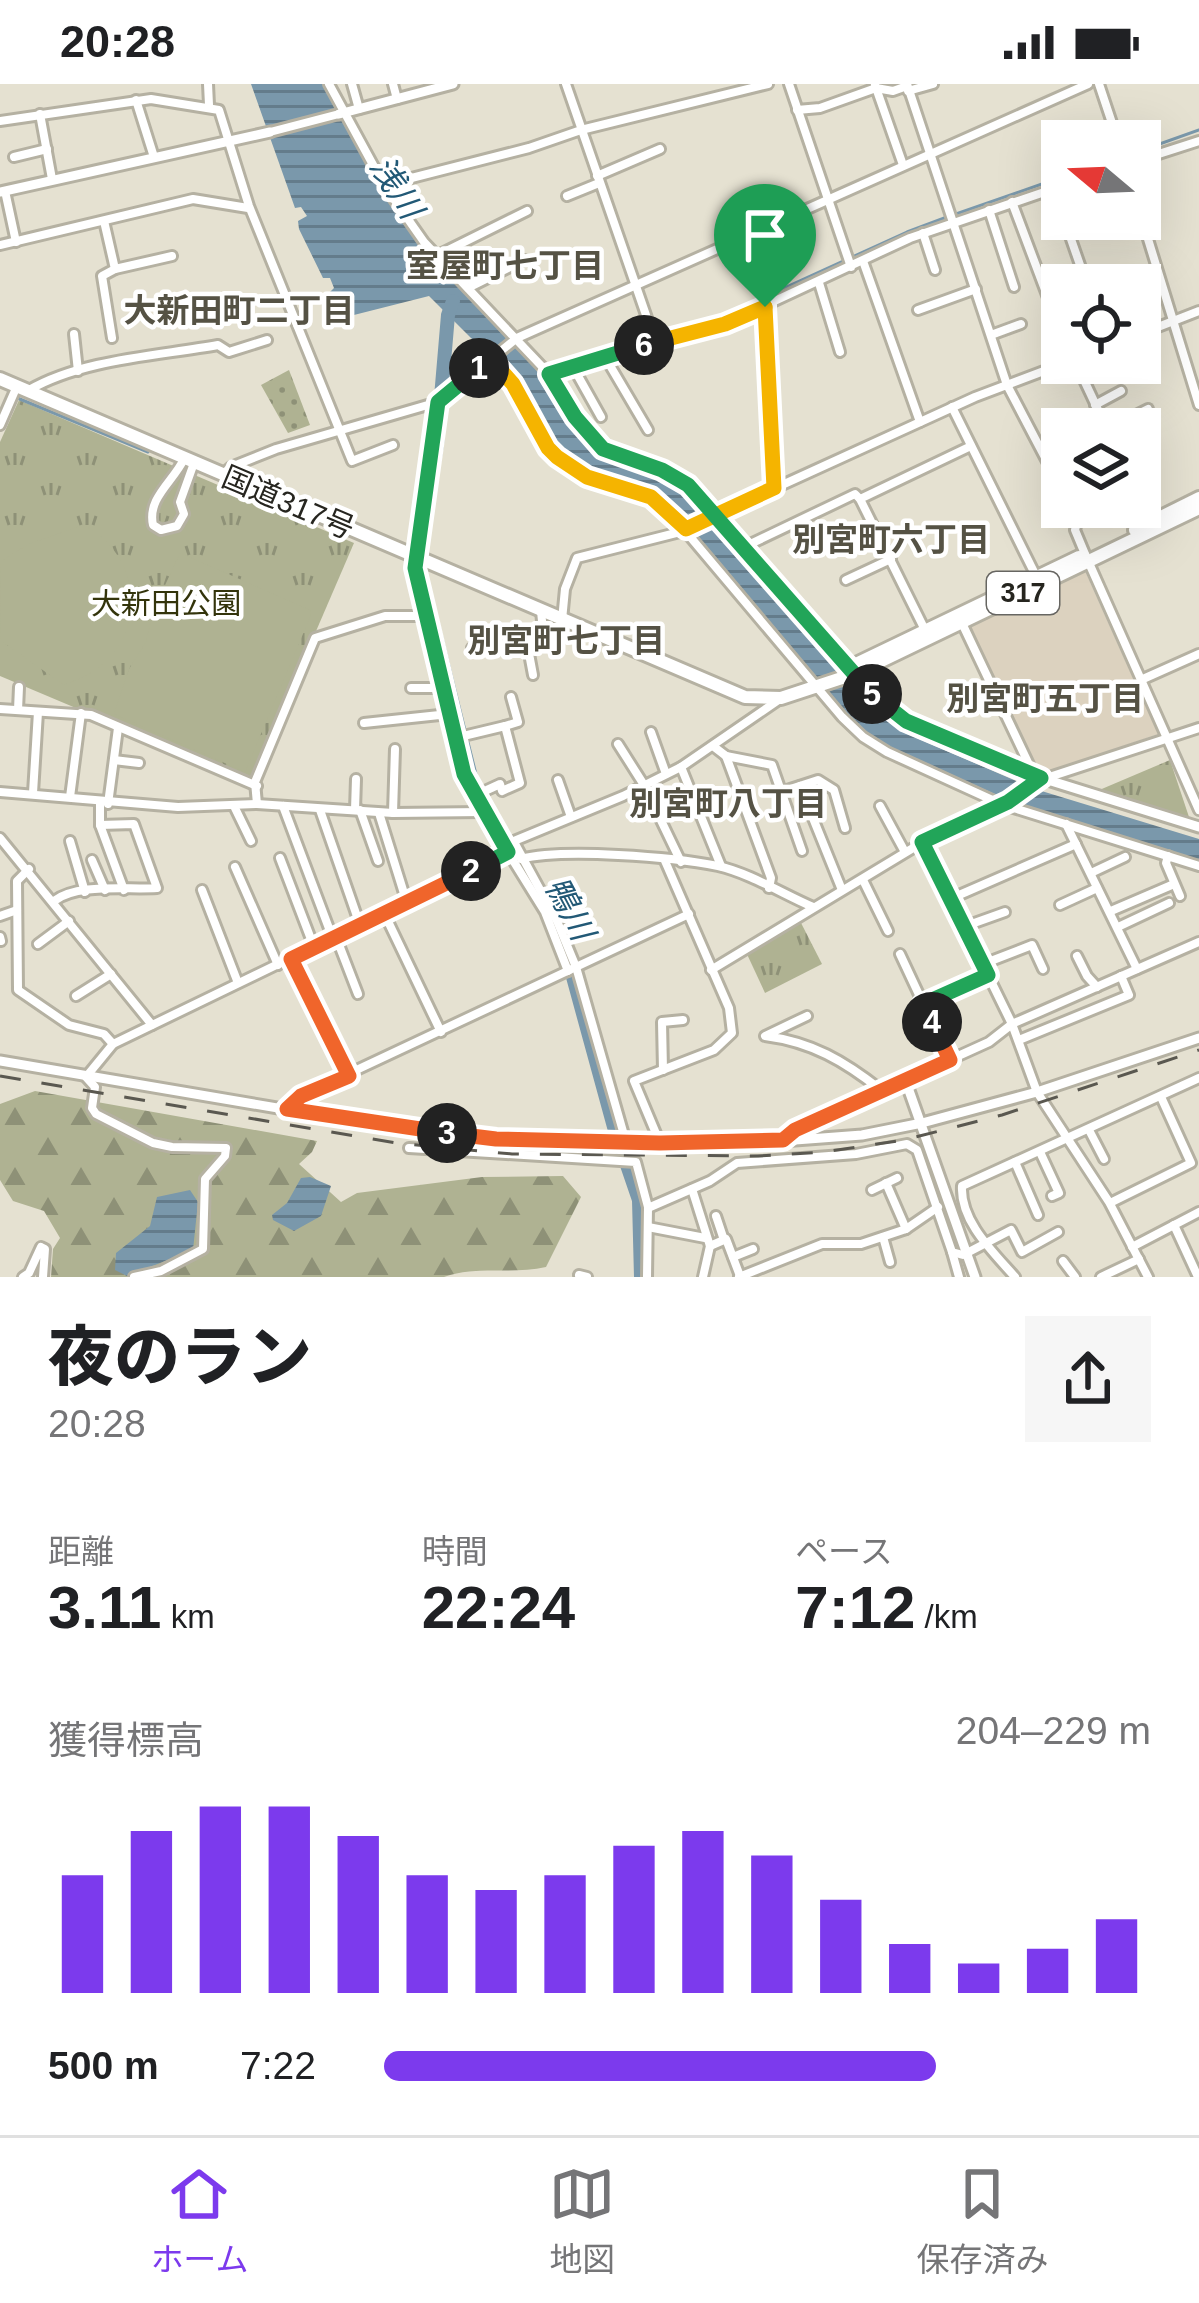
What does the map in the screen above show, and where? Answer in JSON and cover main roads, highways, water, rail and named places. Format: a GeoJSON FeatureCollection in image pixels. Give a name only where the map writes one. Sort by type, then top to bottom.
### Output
{"type":"FeatureCollection","features":[{"type":"Feature","properties":{"kind":"highway","name":"国道317号"},"geometry":{"type":"LineString","coordinates":[[9,384],[730,693],[781,698],[819,687],[1147,528]]}},
{"type":"Feature","properties":{"kind":"highway","name":"国道317号"},"geometry":{"type":"LineString","coordinates":[[1161,520],[1199,498]]}},
{"type":"Feature","properties":{"kind":"highway","name":"国道317号"},"geometry":{"type":"LineString","coordinates":[[1161,522],[1199,508]]}},
{"type":"Feature","properties":{"kind":"water"},"geometry":{"type":"Polygon","coordinates":[[[251,84],[324,84],[404,224],[442,271],[520,345],[583,441],[654,470],[697,498],[862,698],[905,733],[1035,789],[1199,839],[1199,864],[1015,803],[868,738],[664,502],[590,475],[563,458],[547,440],[517,384],[429,296],[346,317],[338,312],[330,278],[323,278],[299,229],[298,221],[307,216],[301,207],[295,208],[251,84]]]}},
{"type":"Feature","properties":{"kind":"water"},"geometry":{"type":"Polygon","coordinates":[[[301,1178],[331,1186],[321,1216],[294,1231],[273,1220],[272,1215],[287,1203],[301,1178]]]}},
{"type":"Feature","properties":{"kind":"water"},"geometry":{"type":"Polygon","coordinates":[[[190,1190],[198,1202],[193,1250],[127,1276],[115,1270],[116,1253],[150,1226],[157,1197],[190,1190]]]}},
{"type":"Feature","properties":{"kind":"waterway"},"geometry":{"type":"LineString","coordinates":[[1161,144],[1199,130]]}},
{"type":"Feature","properties":{"kind":"waterway"},"geometry":{"type":"LineString","coordinates":[[956,214],[1041,184]]}},
{"type":"Feature","properties":{"kind":"waterway"},"geometry":{"type":"LineString","coordinates":[[656,335],[723,316],[947,217]]}},
{"type":"Feature","properties":{"kind":"waterway","name":"鴨川"},"geometry":{"type":"LineString","coordinates":[[420,549],[453,301]]}},
{"type":"Feature","properties":{"kind":"waterway"},"geometry":{"type":"LineString","coordinates":[[15,397],[148,452]]}},
{"type":"Feature","properties":{"kind":"waterway","name":"鴨川"},"geometry":{"type":"LineString","coordinates":[[420,573],[472,781],[541,899]]}},
{"type":"Feature","properties":{"kind":"waterway","name":"鴨川"},"geometry":{"type":"LineString","coordinates":[[552,918],[639,1200],[641,1277]]}},
{"type":"Feature","properties":{"kind":"railway"},"geometry":{"type":"LineString","coordinates":[[0,1076],[397,1143],[512,1154],[758,1156],[904,1140],[1002,1115],[1199,1050]]}},
{"type":"Feature","properties":{"kind":"district","name":"室屋町七丁目"},"geometry":{"type":"Point","coordinates":[505,265]}},
{"type":"Feature","properties":{"kind":"district","name":"大新田町二丁目"},"geometry":{"type":"Point","coordinates":[239,310]}},
{"type":"Feature","properties":{"kind":"district","name":"別宮町六丁目"},"geometry":{"type":"Point","coordinates":[891,539]}},
{"type":"Feature","properties":{"kind":"district","name":"別宮町七丁目"},"geometry":{"type":"Point","coordinates":[566,640]}},
{"type":"Feature","properties":{"kind":"district","name":"別宮町五丁目"},"geometry":{"type":"Point","coordinates":[1045,698]}},
{"type":"Feature","properties":{"kind":"district","name":"別宮町八丁目"},"geometry":{"type":"Point","coordinates":[728,803]}},
{"type":"Feature","properties":{"kind":"water label","name":"浅川"},"geometry":{"type":"Point","coordinates":[397,187]}},
{"type":"Feature","properties":{"kind":"park label","name":"大新田公園"},"geometry":{"type":"Point","coordinates":[166,604]}}]}
